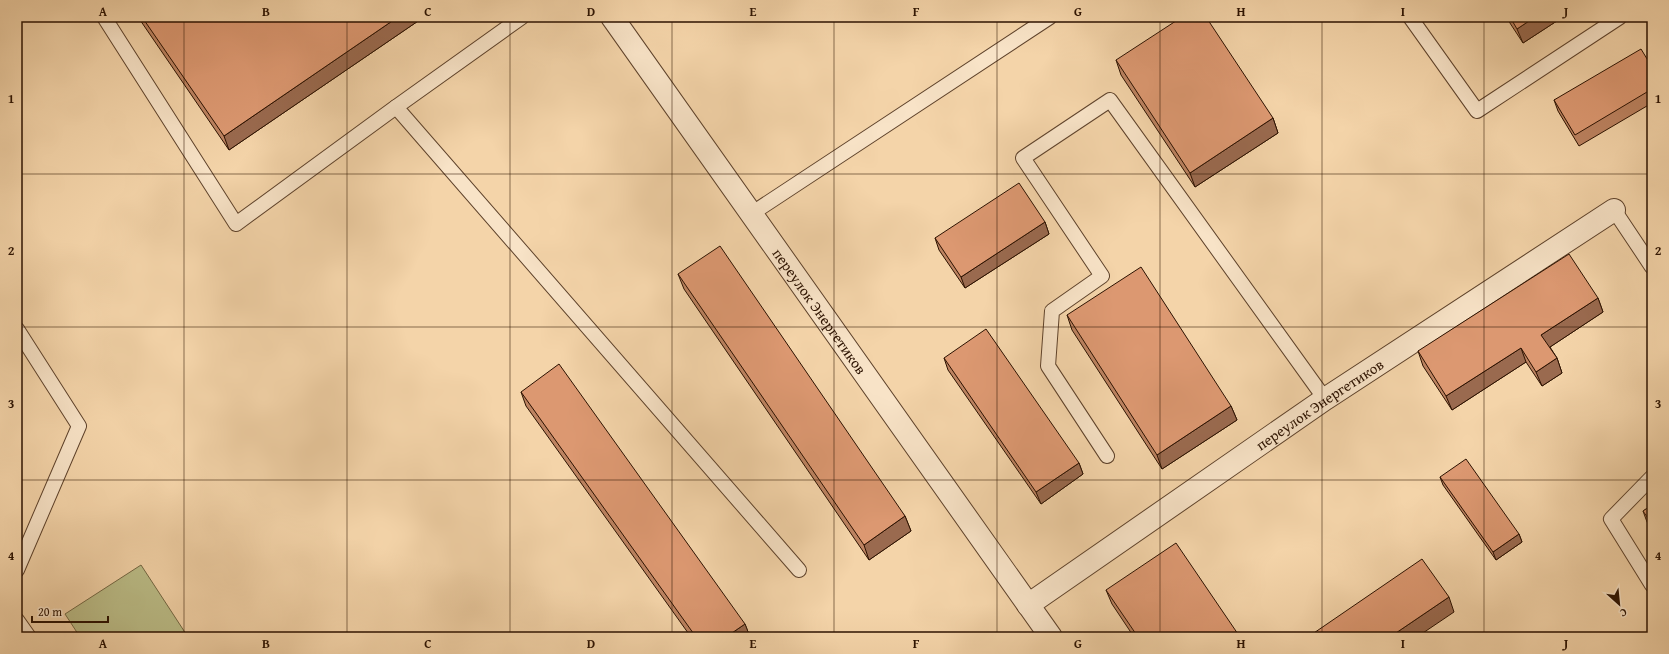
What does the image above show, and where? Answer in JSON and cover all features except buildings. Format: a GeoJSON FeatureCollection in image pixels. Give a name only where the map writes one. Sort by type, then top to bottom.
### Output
{"type":"FeatureCollection","features":[{"type":"Feature","properties":{"kind":"street","name":"переулок Энергетиков"},"geometry":{"type":"LineString","coordinates":[[612,17],[1052,637]]}},
{"type":"Feature","properties":{"kind":"street","name":"переулок Энергетиков"},"geometry":{"type":"LineString","coordinates":[[1028,605],[1325,399],[1614,210]]}},
{"type":"Feature","properties":{"kind":"lane"},"geometry":{"type":"LineString","coordinates":[[104,17],[236,224],[522,17]]}},
{"type":"Feature","properties":{"kind":"lane"},"geometry":{"type":"LineString","coordinates":[[751,214],[1050,17]]}},
{"type":"Feature","properties":{"kind":"lane"},"geometry":{"type":"LineString","coordinates":[[1410,17],[1477,112],[1620,17]]}},
{"type":"Feature","properties":{"kind":"lane"},"geometry":{"type":"LineString","coordinates":[[1107,456],[1048,366],[1052,311],[1102,276],[1023,158],[1110,100],[1325,399]]}},
{"type":"Feature","properties":{"kind":"lane"},"geometry":{"type":"LineString","coordinates":[[396,107],[799,570]]}},
{"type":"Feature","properties":{"kind":"lane"},"geometry":{"type":"LineString","coordinates":[[1614,210],[1652,267]]}},
{"type":"Feature","properties":{"kind":"lane"},"geometry":{"type":"LineString","coordinates":[[17,329],[79,426],[17,570]]}},
{"type":"Feature","properties":{"kind":"lane"},"geometry":{"type":"LineString","coordinates":[[1652,477],[1611,519],[1652,585]]}},
{"type":"Feature","properties":{"kind":"lane"},"geometry":{"type":"LineString","coordinates":[[17,620],[29,637]]}},
{"type":"Feature","properties":{"kind":"green space"},"geometry":{"type":"Polygon","coordinates":[[[141,565],[188,637],[80,637],[65,614],[141,565]]]}}]}
